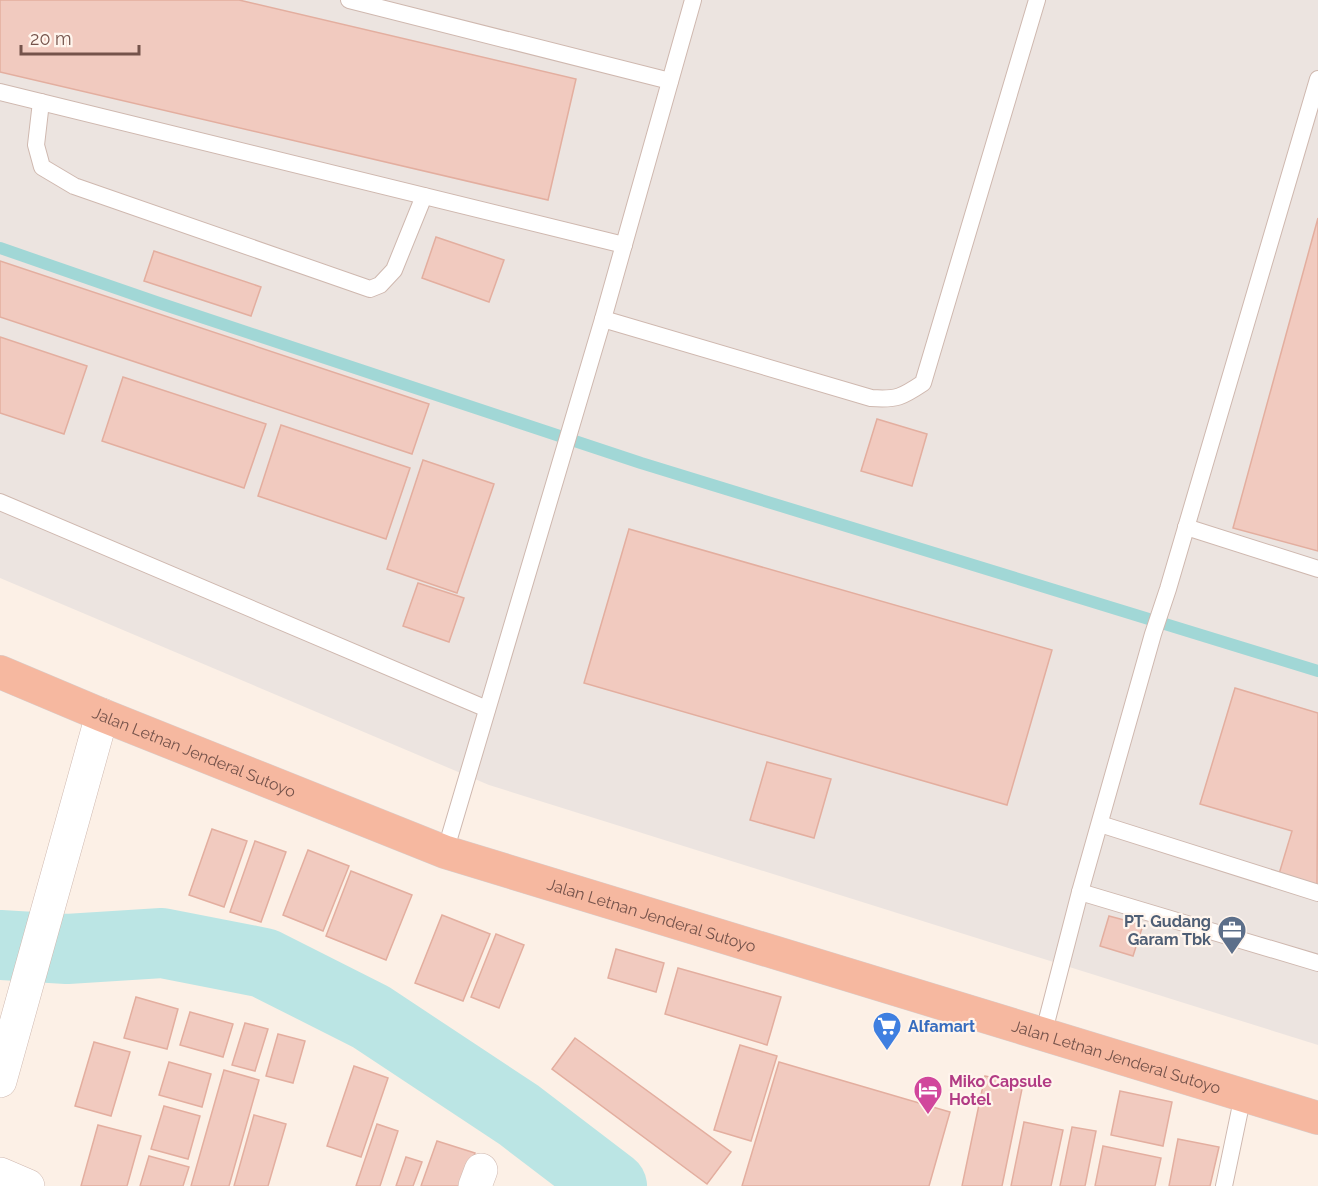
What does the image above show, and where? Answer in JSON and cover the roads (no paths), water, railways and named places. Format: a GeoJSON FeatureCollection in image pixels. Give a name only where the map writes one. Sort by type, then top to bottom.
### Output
{"type":"FeatureCollection","features":[{"type":"Feature","properties":{"kind":"highway","name":"Jalan Letnan Jenderal Sutoyo"},"geometry":{"type":"LineString","coordinates":[[0,672],[102,716],[445,852],[1318,1118]]}},
{"type":"Feature","properties":{"kind":"street"},"geometry":{"type":"LineString","coordinates":[[0,1081],[102,716]]}},
{"type":"Feature","properties":{"kind":"street"},"geometry":{"type":"LineString","coordinates":[[0,1174],[28,1186]]}},
{"type":"Feature","properties":{"kind":"lane"},"geometry":{"type":"LineString","coordinates":[[349,0],[670,81]]}},
{"type":"Feature","properties":{"kind":"lane"},"geometry":{"type":"LineString","coordinates":[[445,852],[603,319],[693,0]]}},
{"type":"Feature","properties":{"kind":"lane"},"geometry":{"type":"LineString","coordinates":[[603,319],[871,398],[885,399],[904,396],[922,382],[1037,0]]}},
{"type":"Feature","properties":{"kind":"lane"},"geometry":{"type":"LineString","coordinates":[[1043,1035],[1080,892],[1153,633],[1168,589],[1318,79]]}},
{"type":"Feature","properties":{"kind":"lane"},"geometry":{"type":"LineString","coordinates":[[0,92],[624,245]]}},
{"type":"Feature","properties":{"kind":"lane"},"geometry":{"type":"LineString","coordinates":[[41,102],[36,145],[42,167],[74,186],[370,289],[380,285],[394,270],[424,196]]}},
{"type":"Feature","properties":{"kind":"lane"},"geometry":{"type":"LineString","coordinates":[[0,502],[487,709]]}},
{"type":"Feature","properties":{"kind":"lane"},"geometry":{"type":"LineString","coordinates":[[1186,527],[1318,569]]}},
{"type":"Feature","properties":{"kind":"lane"},"geometry":{"type":"LineString","coordinates":[[1100,824],[1318,893]]}},
{"type":"Feature","properties":{"kind":"lane"},"geometry":{"type":"LineString","coordinates":[[1080,892],[1318,963]]}},
{"type":"Feature","properties":{"kind":"lane"},"geometry":{"type":"LineString","coordinates":[[1224,1186],[1243,1095]]}},
{"type":"Feature","properties":{"kind":"waterway"},"geometry":{"type":"LineString","coordinates":[[0,248],[641,463],[1318,671]]}},
{"type":"Feature","properties":{"kind":"waterway"},"geometry":{"type":"LineString","coordinates":[[0,945],[67,949],[162,943],[264,963],[371,1017],[519,1115],[612,1186]]}},
{"type":"Feature","properties":{"kind":"place","name":"PT. Gudang Garam Tbk"},"geometry":{"type":"Point","coordinates":[1232,956]}},
{"type":"Feature","properties":{"kind":"place","name":"Alfamart"},"geometry":{"type":"Point","coordinates":[887,1052]}},
{"type":"Feature","properties":{"kind":"place","name":"Miko Capsule Hotel"},"geometry":{"type":"Point","coordinates":[928,1116]}}]}
